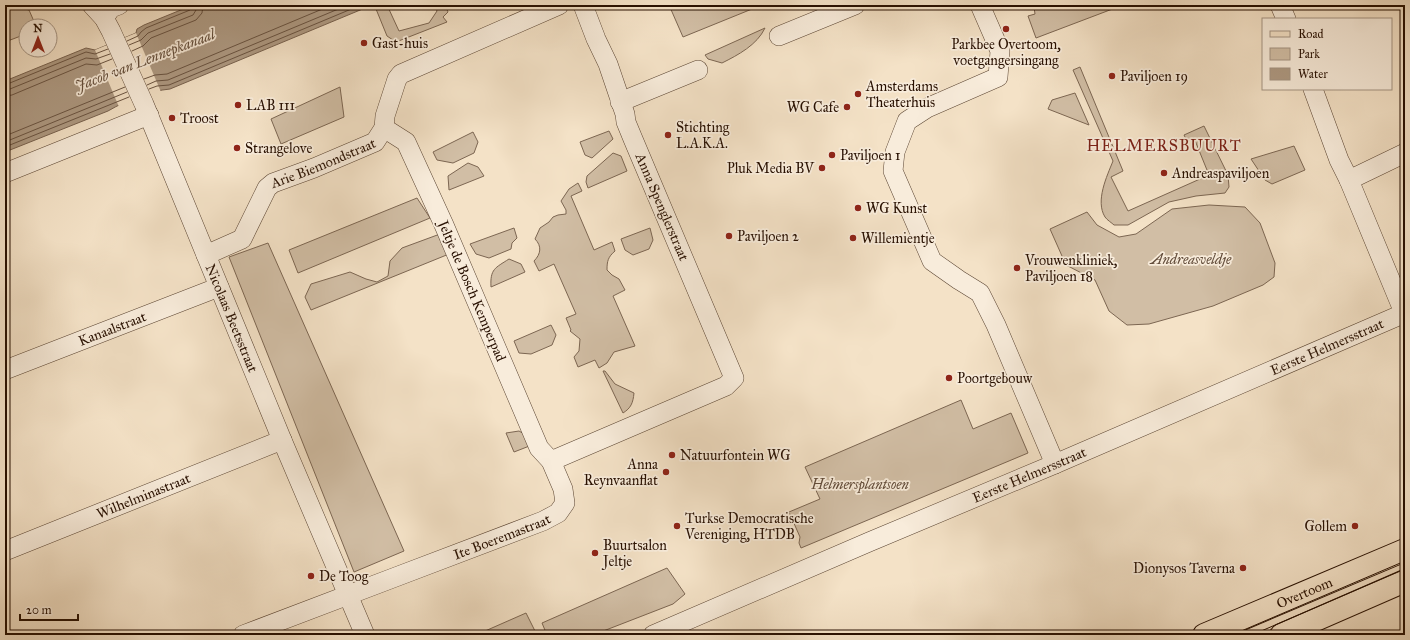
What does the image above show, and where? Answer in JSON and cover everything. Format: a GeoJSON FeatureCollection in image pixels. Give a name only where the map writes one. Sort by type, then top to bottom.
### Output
{"type":"FeatureCollection","features":[{"type":"Feature","properties":{"kind":"main road","name":"Overtoom"},"geometry":{"type":"LineString","coordinates":[[1204,635],[1405,550]]}},
{"type":"Feature","properties":{"kind":"main road","name":"Overtoom"},"geometry":{"type":"LineString","coordinates":[[1281,635],[1405,581]]}},
{"type":"Feature","properties":{"kind":"street"},"geometry":{"type":"LineString","coordinates":[[102,18],[111,8],[119,5]]}},
{"type":"Feature","properties":{"kind":"street","name":"Arie Biemondstraat"},"geometry":{"type":"LineString","coordinates":[[206,255],[242,239],[266,188],[273,183],[314,168],[375,142],[384,128],[385,116],[397,79],[401,74],[559,5]]}},
{"type":"Feature","properties":{"kind":"street","name":"Anna Spenglerstraat"},"geometry":{"type":"LineString","coordinates":[[551,461],[726,386],[734,378],[633,139],[608,64],[596,39],[583,5]]}},
{"type":"Feature","properties":{"kind":"street"},"geometry":{"type":"LineString","coordinates":[[779,36],[855,5]]}},
{"type":"Feature","properties":{"kind":"street"},"geometry":{"type":"LineString","coordinates":[[980,5],[1000,51],[998,77],[927,108],[907,121],[895,152],[893,171],[932,261],[980,293],[996,325],[1055,464]]}},
{"type":"Feature","properties":{"kind":"street"},"geometry":{"type":"LineString","coordinates":[[1280,5],[1286,18]]}},
{"type":"Feature","properties":{"kind":"street","name":"Nicolaas Beetsstraat"},"geometry":{"type":"LineString","coordinates":[[102,18],[147,110],[282,440],[365,635]]}},
{"type":"Feature","properties":{"kind":"street"},"geometry":{"type":"LineString","coordinates":[[620,102],[698,70]]}},
{"type":"Feature","properties":{"kind":"street"},"geometry":{"type":"LineString","coordinates":[[1313,90],[1339,160],[1349,180],[1405,313]]}},
{"type":"Feature","properties":{"kind":"street"},"geometry":{"type":"LineString","coordinates":[[5,173],[147,110]]}},
{"type":"Feature","properties":{"kind":"street","name":"Jeltje de Bosch Kemperpad"},"geometry":{"type":"LineString","coordinates":[[384,128],[406,142],[444,225],[539,448],[551,461]]}},
{"type":"Feature","properties":{"kind":"street"},"geometry":{"type":"LineString","coordinates":[[1349,180],[1405,153]]}},
{"type":"Feature","properties":{"kind":"street","name":"Kanaalstraat"},"geometry":{"type":"LineString","coordinates":[[5,370],[219,287]]}},
{"type":"Feature","properties":{"kind":"street","name":"Eerste Helmersstraat"},"geometry":{"type":"LineString","coordinates":[[653,635],[1405,313]]}},
{"type":"Feature","properties":{"kind":"street","name":"Wilhelminastraat"},"geometry":{"type":"LineString","coordinates":[[5,551],[282,440]]}},
{"type":"Feature","properties":{"kind":"street","name":"Ite Boeremastraat"},"geometry":{"type":"LineString","coordinates":[[243,635],[347,594],[457,555],[543,521],[558,513],[565,502],[564,489],[551,461]]}},
{"type":"Feature","properties":{"kind":"green space"},"geometry":{"type":"Polygon","coordinates":[[[9,5],[29,10],[32,18],[18,18],[18,37],[5,42],[5,12],[9,5]]]}},
{"type":"Feature","properties":{"kind":"green space"},"geometry":{"type":"Polygon","coordinates":[[[387,5],[399,31],[429,23],[437,11],[435,5],[445,5],[448,12],[443,17],[447,22],[396,42],[387,36],[376,9],[387,5]]]}},
{"type":"Feature","properties":{"kind":"green space"},"geometry":{"type":"Polygon","coordinates":[[[669,5],[750,5],[752,9],[683,37],[669,5]]]}},
{"type":"Feature","properties":{"kind":"green space"},"geometry":{"type":"Polygon","coordinates":[[[1039,5],[1075,5],[1077,7],[1082,5],[1123,5],[1036,38],[1028,16],[1035,14],[1034,7],[1039,5]]]}},
{"type":"Feature","properties":{"kind":"green space"},"geometry":{"type":"Polygon","coordinates":[[[765,28],[757,40],[741,53],[722,63],[708,59],[705,55],[765,28]]]}},
{"type":"Feature","properties":{"kind":"green space"},"geometry":{"type":"Polygon","coordinates":[[[1080,67],[1123,171],[1111,177],[1128,211],[1209,175],[1194,138],[1187,141],[1184,135],[1204,126],[1228,175],[1229,187],[1225,193],[1196,196],[1169,202],[1128,225],[1114,225],[1108,220],[1102,211],[1101,204],[1105,181],[1113,161],[1073,70],[1080,67]]]}},
{"type":"Feature","properties":{"kind":"green space"},"geometry":{"type":"Polygon","coordinates":[[[340,87],[344,117],[281,144],[271,119],[340,87]]]}},
{"type":"Feature","properties":{"kind":"green space"},"geometry":{"type":"Polygon","coordinates":[[[1075,93],[1089,125],[1048,109],[1052,100],[1075,93]]]}},
{"type":"Feature","properties":{"kind":"green space"},"geometry":{"type":"Polygon","coordinates":[[[609,131],[613,139],[592,158],[585,155],[580,142],[609,131]]]}},
{"type":"Feature","properties":{"kind":"green space"},"geometry":{"type":"Polygon","coordinates":[[[473,132],[478,142],[474,153],[453,163],[437,160],[433,152],[473,132]]]}},
{"type":"Feature","properties":{"kind":"green space"},"geometry":{"type":"Polygon","coordinates":[[[1294,146],[1305,170],[1272,184],[1265,180],[1251,159],[1294,146]]]}},
{"type":"Feature","properties":{"kind":"green space"},"geometry":{"type":"Polygon","coordinates":[[[613,153],[621,156],[627,171],[588,188],[586,182],[587,176],[613,153]]]}},
{"type":"Feature","properties":{"kind":"green space"},"geometry":{"type":"Polygon","coordinates":[[[468,163],[478,167],[484,176],[449,190],[448,176],[468,163]]]}},
{"type":"Feature","properties":{"kind":"green space"},"geometry":{"type":"Polygon","coordinates":[[[578,183],[582,191],[571,196],[594,250],[612,242],[615,251],[608,259],[607,270],[619,279],[625,290],[613,296],[635,346],[614,352],[607,363],[599,368],[595,360],[578,367],[574,357],[579,351],[580,339],[570,331],[571,330],[566,318],[576,314],[554,264],[539,271],[534,261],[540,250],[539,244],[535,239],[540,228],[549,222],[553,217],[566,214],[566,210],[561,201],[569,189],[578,183]]]}},
{"type":"Feature","properties":{"kind":"green space"},"geometry":{"type":"Polygon","coordinates":[[[417,198],[430,218],[298,273],[289,250],[417,198]]]}},
{"type":"Feature","properties":{"kind":"green space","name":"Andreasveldje"},"geometry":{"type":"Polygon","coordinates":[[[1209,205],[1245,207],[1260,223],[1275,263],[1274,277],[1263,285],[1213,306],[1149,324],[1127,325],[1109,311],[1095,280],[1066,265],[1050,229],[1087,212],[1097,225],[1119,237],[1136,234],[1172,209],[1209,205]]]}},
{"type":"Feature","properties":{"kind":"green space"},"geometry":{"type":"Polygon","coordinates":[[[514,228],[517,238],[512,243],[511,249],[489,258],[476,254],[470,244],[514,228]]]}},
{"type":"Feature","properties":{"kind":"green space"},"geometry":{"type":"Polygon","coordinates":[[[650,228],[653,240],[649,249],[633,255],[625,250],[621,239],[650,228]]]}},
{"type":"Feature","properties":{"kind":"green space"},"geometry":{"type":"Polygon","coordinates":[[[440,234],[449,254],[311,310],[305,297],[311,284],[350,272],[377,282],[388,276],[390,261],[402,248],[440,234]]]}},
{"type":"Feature","properties":{"kind":"green space"},"geometry":{"type":"Polygon","coordinates":[[[268,243],[404,551],[354,572],[229,257],[268,243]]]}},
{"type":"Feature","properties":{"kind":"green space"},"geometry":{"type":"Polygon","coordinates":[[[509,259],[521,264],[525,272],[491,287],[491,276],[494,270],[509,259]]]}},
{"type":"Feature","properties":{"kind":"green space"},"geometry":{"type":"Polygon","coordinates":[[[551,325],[556,335],[552,345],[531,354],[519,353],[514,341],[551,325]]]}},
{"type":"Feature","properties":{"kind":"green space"},"geometry":{"type":"Polygon","coordinates":[[[603,371],[605,371],[615,384],[634,393],[631,405],[623,413],[603,371]]]}},
{"type":"Feature","properties":{"kind":"green space","name":"Helmersplantsoen"},"geometry":{"type":"Polygon","coordinates":[[[961,400],[973,429],[1011,413],[1028,453],[801,548],[799,543],[800,537],[789,512],[820,499],[805,467],[961,400]]]}},
{"type":"Feature","properties":{"kind":"green space"},"geometry":{"type":"Polygon","coordinates":[[[519,431],[526,435],[532,445],[514,452],[506,433],[519,431]]]}},
{"type":"Feature","properties":{"kind":"green space"},"geometry":{"type":"Polygon","coordinates":[[[667,568],[685,594],[673,604],[593,635],[547,635],[542,623],[667,568]]]}},
{"type":"Feature","properties":{"kind":"green space"},"geometry":{"type":"Polygon","coordinates":[[[526,613],[537,635],[476,635],[526,613]]]}},
{"type":"Feature","properties":{"kind":"water","name":"Jacob van Lennepkanaal"},"geometry":{"type":"Polygon","coordinates":[[[193,5],[384,5],[373,9],[365,8],[170,89],[138,97],[108,111],[5,152],[5,81],[86,48],[95,50],[136,33],[137,29],[144,25],[193,5]]]}},
{"type":"Feature","properties":{"kind":"pier"},"geometry":{"type":"Polygon","coordinates":[[[136,33],[161,92],[119,107],[95,50],[136,33]]]}},
{"type":"Feature","properties":{"kind":"tram line"},"geometry":{"type":"LineString","coordinates":[[1232,635],[1405,561]]}},
{"type":"Feature","properties":{"kind":"tram line"},"geometry":{"type":"LineString","coordinates":[[1252,635],[1405,569]]}},
{"type":"Feature","properties":{"kind":"place","name":"Parkbee Overtoom, voetgangersingang"},"geometry":{"type":"Point","coordinates":[1006,29]}},
{"type":"Feature","properties":{"kind":"place","name":"Gast-huis"},"geometry":{"type":"Point","coordinates":[364,43]}},
{"type":"Feature","properties":{"kind":"place","name":"Paviljoen 19"},"geometry":{"type":"Point","coordinates":[1112,76]}},
{"type":"Feature","properties":{"kind":"place","name":"Amsterdams Theaterhuis"},"geometry":{"type":"Point","coordinates":[858,94]}},
{"type":"Feature","properties":{"kind":"place","name":"LAB 111"},"geometry":{"type":"Point","coordinates":[238,105]}},
{"type":"Feature","properties":{"kind":"place","name":"WG Cafe"},"geometry":{"type":"Point","coordinates":[847,107]}},
{"type":"Feature","properties":{"kind":"place","name":"Troost"},"geometry":{"type":"Point","coordinates":[172,118]}},
{"type":"Feature","properties":{"kind":"place","name":"Stichting L.A.K.A."},"geometry":{"type":"Point","coordinates":[668,135]}},
{"type":"Feature","properties":{"kind":"place","name":"Strangelove"},"geometry":{"type":"Point","coordinates":[237,148]}},
{"type":"Feature","properties":{"kind":"place","name":"Paviljoen 1"},"geometry":{"type":"Point","coordinates":[832,155]}},
{"type":"Feature","properties":{"kind":"place","name":"Pluk Media BV"},"geometry":{"type":"Point","coordinates":[822,168]}},
{"type":"Feature","properties":{"kind":"place","name":"Andreaspaviljoen"},"geometry":{"type":"Point","coordinates":[1164,173]}},
{"type":"Feature","properties":{"kind":"place","name":"WG Kunst"},"geometry":{"type":"Point","coordinates":[858,208]}},
{"type":"Feature","properties":{"kind":"place","name":"Paviljoen 2"},"geometry":{"type":"Point","coordinates":[729,236]}},
{"type":"Feature","properties":{"kind":"place","name":"Willemientje"},"geometry":{"type":"Point","coordinates":[853,238]}},
{"type":"Feature","properties":{"kind":"place","name":"Vrouwenkliniek, Paviljoen 18"},"geometry":{"type":"Point","coordinates":[1017,268]}},
{"type":"Feature","properties":{"kind":"place","name":"Poortgebouw"},"geometry":{"type":"Point","coordinates":[949,378]}},
{"type":"Feature","properties":{"kind":"place","name":"Natuurfontein WG"},"geometry":{"type":"Point","coordinates":[672,455]}},
{"type":"Feature","properties":{"kind":"place","name":"Anna Reynvaanflat"},"geometry":{"type":"Point","coordinates":[666,472]}},
{"type":"Feature","properties":{"kind":"place","name":"Turkse Democratische Vereniging, HTDB"},"geometry":{"type":"Point","coordinates":[677,526]}},
{"type":"Feature","properties":{"kind":"place","name":"Gollem"},"geometry":{"type":"Point","coordinates":[1355,526]}},
{"type":"Feature","properties":{"kind":"place","name":"Buurtsalon Jeltje"},"geometry":{"type":"Point","coordinates":[595,553]}},
{"type":"Feature","properties":{"kind":"place","name":"Dionysos Taverna"},"geometry":{"type":"Point","coordinates":[1243,568]}},
{"type":"Feature","properties":{"kind":"place","name":"De Toog"},"geometry":{"type":"Point","coordinates":[311,576]}},
{"type":"Feature","properties":{"kind":"district","name":"HELMERSBUURT"},"geometry":{"type":"Point","coordinates":[1164,145]}}]}
